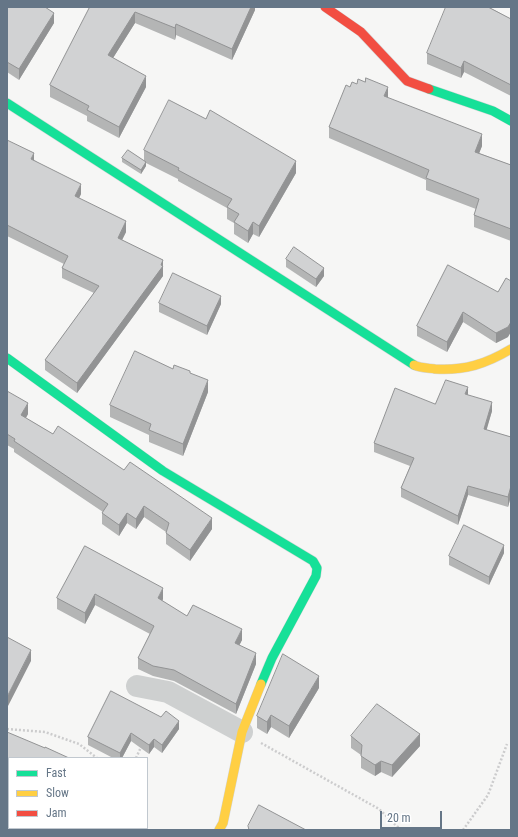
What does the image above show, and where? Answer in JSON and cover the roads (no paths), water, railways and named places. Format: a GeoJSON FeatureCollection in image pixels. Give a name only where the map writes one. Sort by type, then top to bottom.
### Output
{"type":"FeatureCollection","features":[{"type":"Feature","properties":{"kind":"street"},"geometry":{"type":"LineString","coordinates":[[325,7],[361,32],[407,80],[493,111],[511,121]]}},
{"type":"Feature","properties":{"kind":"street"},"geometry":{"type":"LineString","coordinates":[[7,103],[418,367],[448,371],[470,369],[493,360],[511,349]]}},
{"type":"Feature","properties":{"kind":"street"},"geometry":{"type":"LineString","coordinates":[[7,358],[163,471],[313,561],[317,568],[316,576],[272,658],[242,732],[223,823],[219,830]]}},
{"type":"Feature","properties":{"kind":"street"},"geometry":{"type":"LineString","coordinates":[[136,686],[168,692],[242,732]]}}]}
